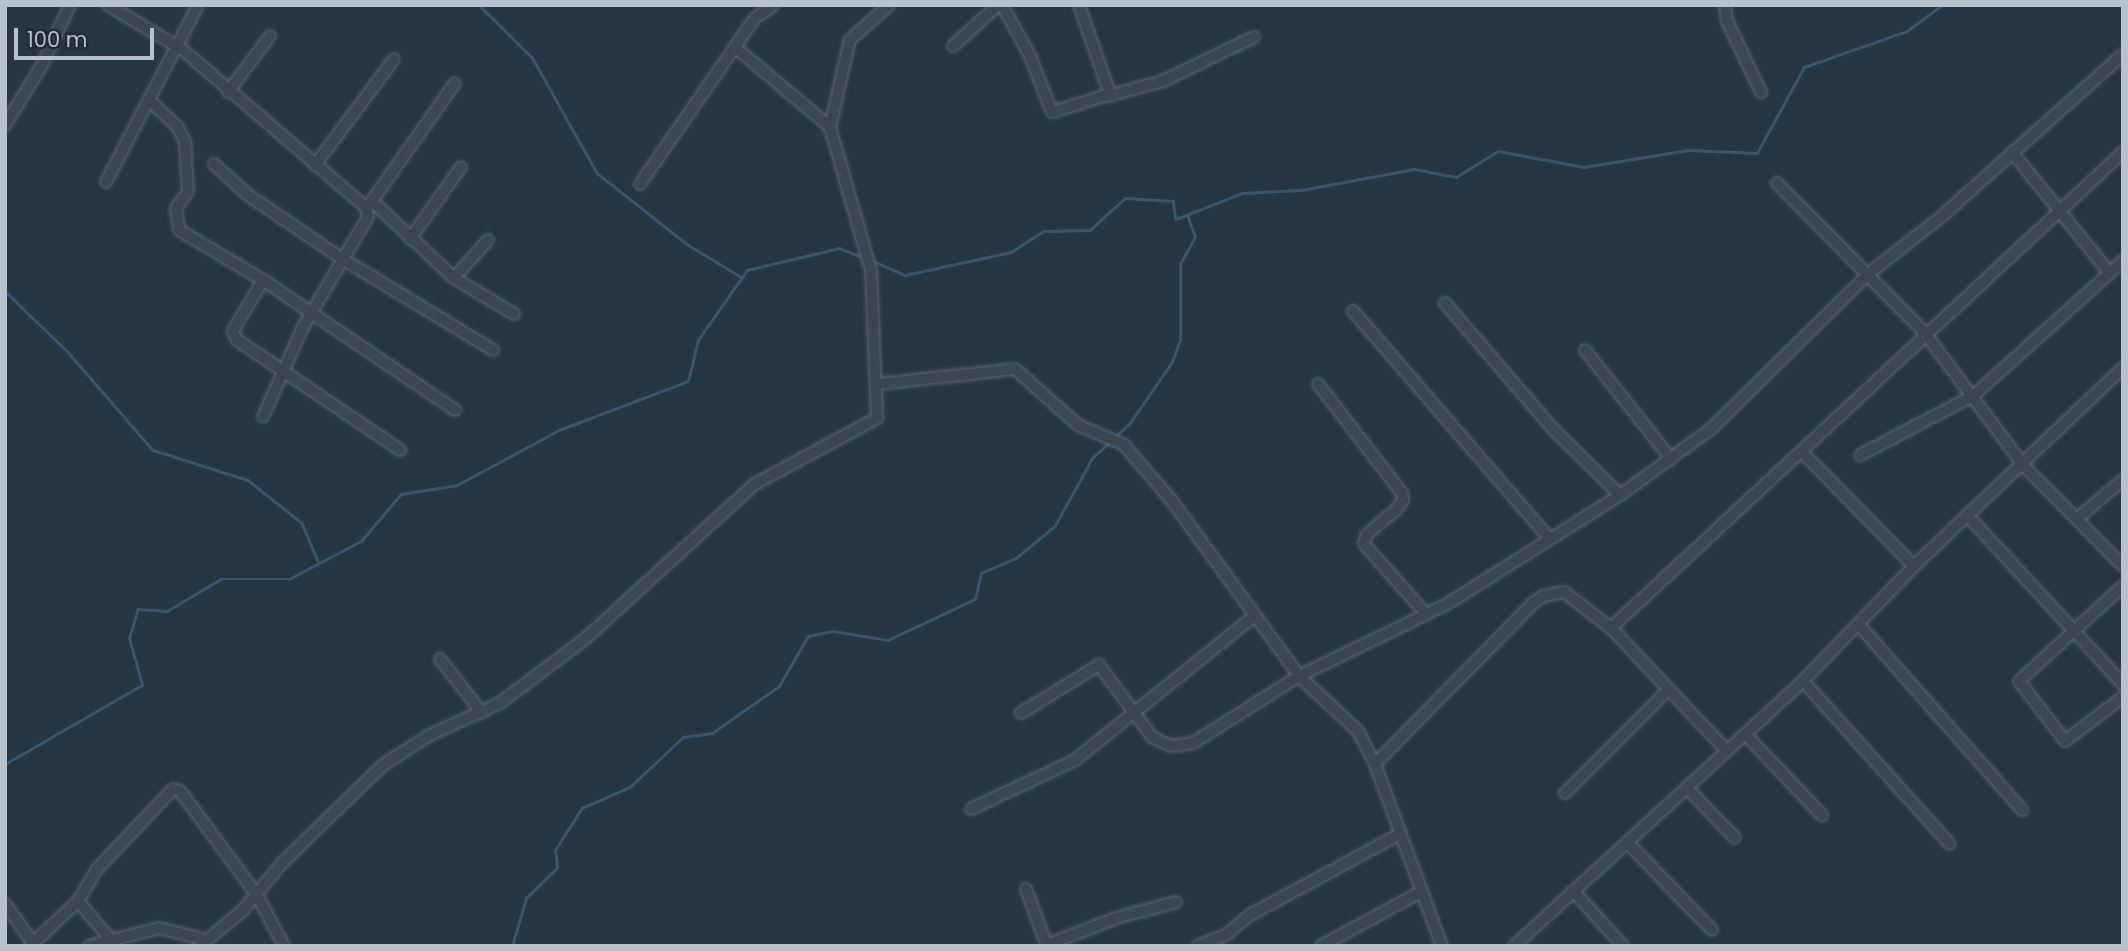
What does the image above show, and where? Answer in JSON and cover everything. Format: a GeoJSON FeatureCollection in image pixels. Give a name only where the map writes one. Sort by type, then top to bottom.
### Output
{"type":"FeatureCollection","features":[{"type":"Feature","properties":{"kind":"street"},"geometry":{"type":"LineString","coordinates":[[5,125],[42,65],[70,5]]}},
{"type":"Feature","properties":{"kind":"street"},"geometry":{"type":"LineString","coordinates":[[108,5],[175,44],[315,165],[370,205],[454,278],[514,314]]}},
{"type":"Feature","properties":{"kind":"street"},"geometry":{"type":"LineString","coordinates":[[640,184],[755,18],[774,5]]}},
{"type":"Feature","properties":{"kind":"street"},"geometry":{"type":"LineString","coordinates":[[89,946],[114,943],[159,928],[203,943],[257,895],[283,862],[372,774],[430,735],[482,713],[585,639],[755,484],[873,422],[878,412],[878,384],[871,271],[830,127],[850,40],[889,5]]}},
{"type":"Feature","properties":{"kind":"street"},"geometry":{"type":"LineString","coordinates":[[953,46],[1000,5],[1030,56],[1052,112],[1163,81],[1254,37]]}},
{"type":"Feature","properties":{"kind":"street"},"geometry":{"type":"LineString","coordinates":[[1079,5],[1110,90],[1108,96]]}},
{"type":"Feature","properties":{"kind":"street"},"geometry":{"type":"LineString","coordinates":[[1725,5],[1727,21],[1761,92]]}},
{"type":"Feature","properties":{"kind":"street"},"geometry":{"type":"LineString","coordinates":[[106,182],[175,44],[197,8]]}},
{"type":"Feature","properties":{"kind":"street"},"geometry":{"type":"LineString","coordinates":[[228,92],[270,36]]}},
{"type":"Feature","properties":{"kind":"street"},"geometry":{"type":"LineString","coordinates":[[735,47],[830,127]]}},
{"type":"Feature","properties":{"kind":"street"},"geometry":{"type":"LineString","coordinates":[[1021,713],[1099,665],[1133,716],[1161,743],[1193,743],[1299,676],[1426,614],[1620,495],[1671,459],[1744,399],[1868,274],[1941,217],[2123,54]]}},
{"type":"Feature","properties":{"kind":"street"},"geometry":{"type":"LineString","coordinates":[[315,165],[394,59]]}},
{"type":"Feature","properties":{"kind":"street"},"geometry":{"type":"LineString","coordinates":[[263,417],[311,314],[341,258],[368,217],[370,205],[456,83]]}},
{"type":"Feature","properties":{"kind":"street"},"geometry":{"type":"LineString","coordinates":[[149,100],[177,125],[185,142],[188,192],[176,208],[179,230],[263,280],[455,410]]}},
{"type":"Feature","properties":{"kind":"street"},"geometry":{"type":"LineString","coordinates":[[2012,152],[2060,208],[2109,272]]}},
{"type":"Feature","properties":{"kind":"street"},"geometry":{"type":"LineString","coordinates":[[1611,628],[1803,453],[1924,332],[2123,152]]}},
{"type":"Feature","properties":{"kind":"street"},"geometry":{"type":"LineString","coordinates":[[214,164],[248,195],[341,258],[493,350]]}},
{"type":"Feature","properties":{"kind":"street"},"geometry":{"type":"LineString","coordinates":[[410,239],[461,167]]}},
{"type":"Feature","properties":{"kind":"street"},"geometry":{"type":"LineString","coordinates":[[1777,183],[1924,332],[2024,466],[2079,517],[2123,566]]}},
{"type":"Feature","properties":{"kind":"street"},"geometry":{"type":"LineString","coordinates":[[454,278],[488,240]]}},
{"type":"Feature","properties":{"kind":"street"},"geometry":{"type":"LineString","coordinates":[[1860,455],[1973,396],[2123,261]]}},
{"type":"Feature","properties":{"kind":"street"},"geometry":{"type":"LineString","coordinates":[[263,280],[233,336],[282,373],[400,450]]}},
{"type":"Feature","properties":{"kind":"street"},"geometry":{"type":"LineString","coordinates":[[1445,303],[1553,429],[1620,495]]}},
{"type":"Feature","properties":{"kind":"street"},"geometry":{"type":"LineString","coordinates":[[1353,311],[1550,539]]}},
{"type":"Feature","properties":{"kind":"street"},"geometry":{"type":"LineString","coordinates":[[1585,350],[1671,459]]}},
{"type":"Feature","properties":{"kind":"street"},"geometry":{"type":"LineString","coordinates":[[1519,944],[1573,891],[1803,681],[1914,565],[2024,466],[2123,368]]}},
{"type":"Feature","properties":{"kind":"street"},"geometry":{"type":"LineString","coordinates":[[878,384],[1023,372],[1078,425],[1124,445],[1172,500],[1253,617],[1299,676],[1358,731],[1376,764],[1419,893],[1442,946]]}},
{"type":"Feature","properties":{"kind":"street"},"geometry":{"type":"LineString","coordinates":[[1318,384],[1402,493],[1404,500],[1367,534],[1364,544],[1426,614]]}},
{"type":"Feature","properties":{"kind":"street"},"geometry":{"type":"LineString","coordinates":[[1803,453],[1914,565]]}},
{"type":"Feature","properties":{"kind":"street"},"geometry":{"type":"LineString","coordinates":[[2079,517],[2123,480]]}},
{"type":"Feature","properties":{"kind":"street"},"geometry":{"type":"LineString","coordinates":[[1967,515],[2077,631],[2123,684]]}},
{"type":"Feature","properties":{"kind":"street"},"geometry":{"type":"LineString","coordinates":[[2123,586],[2077,631],[2019,681],[2066,741],[2123,697]]}},
{"type":"Feature","properties":{"kind":"street"},"geometry":{"type":"LineString","coordinates":[[1376,764],[1544,596],[1564,592],[1611,628],[1667,691],[1727,751]]}},
{"type":"Feature","properties":{"kind":"street"},"geometry":{"type":"LineString","coordinates":[[971,809],[1052,774],[1133,716],[1253,617]]}},
{"type":"Feature","properties":{"kind":"street"},"geometry":{"type":"LineString","coordinates":[[1859,625],[2022,810]]}},
{"type":"Feature","properties":{"kind":"street"},"geometry":{"type":"LineString","coordinates":[[440,659],[482,713]]}},
{"type":"Feature","properties":{"kind":"street"},"geometry":{"type":"LineString","coordinates":[[1803,681],[1950,844]]}},
{"type":"Feature","properties":{"kind":"street"},"geometry":{"type":"LineString","coordinates":[[1564,793],[1667,691]]}},
{"type":"Feature","properties":{"kind":"street"},"geometry":{"type":"LineString","coordinates":[[1745,734],[1822,815]]}},
{"type":"Feature","properties":{"kind":"street"},"geometry":{"type":"LineString","coordinates":[[1687,788],[1735,838]]}},
{"type":"Feature","properties":{"kind":"street"},"geometry":{"type":"LineString","coordinates":[[5,904],[32,944],[78,901],[97,869],[173,789],[180,791],[257,895],[284,946]]}},
{"type":"Feature","properties":{"kind":"street"},"geometry":{"type":"LineString","coordinates":[[1198,946],[1227,934],[1270,903],[1398,835]]}},
{"type":"Feature","properties":{"kind":"street"},"geometry":{"type":"LineString","coordinates":[[1627,842],[1712,929]]}},
{"type":"Feature","properties":{"kind":"street"},"geometry":{"type":"LineString","coordinates":[[1026,889],[1047,945],[1115,918],[1176,902]]}},
{"type":"Feature","properties":{"kind":"street"},"geometry":{"type":"LineString","coordinates":[[1573,891],[1623,946]]}},
{"type":"Feature","properties":{"kind":"street"},"geometry":{"type":"LineString","coordinates":[[1321,946],[1419,893]]}},
{"type":"Feature","properties":{"kind":"street"},"geometry":{"type":"LineString","coordinates":[[78,901],[114,943]]}},
{"type":"Feature","properties":{"kind":"waterway"},"geometry":{"type":"LineString","coordinates":[[479,5],[532,57],[597,173],[687,244],[741,277]]}},
{"type":"Feature","properties":{"kind":"waterway"},"geometry":{"type":"LineString","coordinates":[[873,261],[905,275],[1011,252],[1043,231],[1090,230],[1125,198],[1173,201],[1176,219],[1242,193],[1301,190],[1414,169],[1456,177],[1498,151],[1584,167],[1688,150],[1757,153],[1804,67],[1907,31],[1942,5]]}},
{"type":"Feature","properties":{"kind":"waterway"},"geometry":{"type":"LineString","coordinates":[[1115,437],[1130,423],[1172,362],[1180,340],[1180,264],[1195,237],[1187,215]]}},
{"type":"Feature","properties":{"kind":"waterway"},"geometry":{"type":"LineString","coordinates":[[5,764],[142,685],[129,638],[138,609],[167,611],[221,579],[289,579],[361,541],[401,494],[457,485],[559,430],[688,381],[698,340],[747,270],[839,248],[863,257]]}},
{"type":"Feature","properties":{"kind":"waterway"},"geometry":{"type":"LineString","coordinates":[[5,291],[68,352],[153,450],[248,480],[302,523],[318,561]]}},
{"type":"Feature","properties":{"kind":"waterway"},"geometry":{"type":"LineString","coordinates":[[512,946],[526,898],[557,868],[555,850],[582,808],[630,787],[683,737],[712,733],[779,686],[808,636],[833,631],[888,640],[975,599],[981,573],[1016,558],[1055,526],[1092,458],[1110,442]]}}]}
